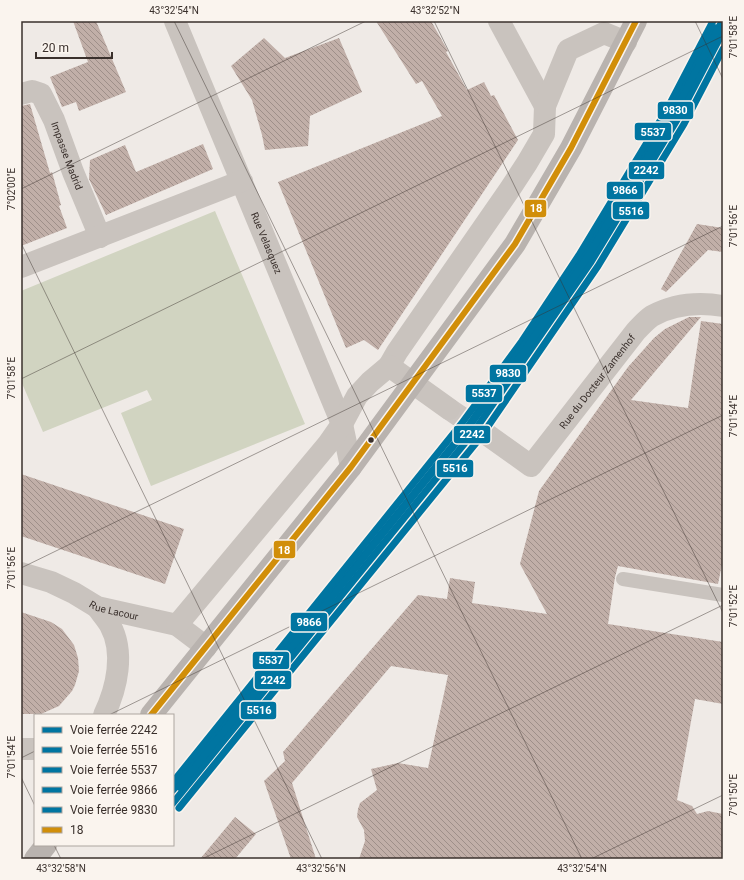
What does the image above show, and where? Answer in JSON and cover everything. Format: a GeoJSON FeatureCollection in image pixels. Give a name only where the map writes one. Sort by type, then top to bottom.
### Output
{"type":"FeatureCollection","features":[{"type":"Feature","properties":{"kind":"main road"},"geometry":{"type":"LineString","coordinates":[[152,714],[351,467],[515,244],[571,148],[636,21]]}},
{"type":"Feature","properties":{"kind":"main road"},"geometry":{"type":"LineString","coordinates":[[35,859],[45,846]]}},
{"type":"Feature","properties":{"kind":"street","name":"Rue Velasquez"},"geometry":{"type":"LineString","coordinates":[[175,21],[342,424],[351,467]]}},
{"type":"Feature","properties":{"kind":"street"},"geometry":{"type":"LineString","coordinates":[[499,21],[544,106]]}},
{"type":"Feature","properties":{"kind":"street"},"geometry":{"type":"LineString","coordinates":[[177,625],[323,450],[342,424],[357,396],[370,382],[389,366],[397,352],[527,163],[544,134],[544,106],[568,50],[604,33],[626,42]]}},
{"type":"Feature","properties":{"kind":"street","name":"Impasse Madrid"},"geometry":{"type":"LineString","coordinates":[[21,94],[32,91],[41,94],[54,120],[72,172],[100,237]]}},
{"type":"Feature","properties":{"kind":"street"},"geometry":{"type":"LineString","coordinates":[[21,268],[242,181]]}},
{"type":"Feature","properties":{"kind":"street","name":"Rue du Docteur Zamenhof"},"geometry":{"type":"LineString","coordinates":[[489,436],[532,466],[636,331],[651,317],[669,309],[686,305],[706,303],[723,306]]}},
{"type":"Feature","properties":{"kind":"street"},"geometry":{"type":"LineString","coordinates":[[389,366],[449,409]]}},
{"type":"Feature","properties":{"kind":"street","name":"Rue Lacour"},"geometry":{"type":"LineString","coordinates":[[21,573],[51,582],[74,593],[97,607],[177,625],[206,647]]}},
{"type":"Feature","properties":{"kind":"street"},"geometry":{"type":"LineString","coordinates":[[97,607],[110,625],[116,640],[118,659],[117,680],[104,714]]}},
{"type":"Feature","properties":{"kind":"street"},"geometry":{"type":"LineString","coordinates":[[21,749],[34,749]]}},
{"type":"Feature","properties":{"kind":"lane"},"geometry":{"type":"LineString","coordinates":[[623,579],[723,595]]}},
{"type":"Feature","properties":{"kind":"green space"},"geometry":{"type":"Polygon","coordinates":[[[215,211],[305,424],[151,486],[121,413],[152,400],[147,390],[43,432],[21,381],[21,291],[215,211]]]}},
{"type":"Feature","properties":{"kind":"building"},"geometry":{"type":"Polygon","coordinates":[[[73,21],[96,21],[126,92],[79,111],[76,102],[62,107],[50,77],[88,62],[73,21]]]}},
{"type":"Feature","properties":{"kind":"building"},"geometry":{"type":"Polygon","coordinates":[[[376,21],[431,21],[467,90],[484,82],[491,96],[494,95],[518,140],[378,350],[364,340],[346,348],[278,182],[442,116],[422,81],[416,84],[376,21]]]}},
{"type":"Feature","properties":{"kind":"building"},"geometry":{"type":"Polygon","coordinates":[[[264,38],[285,58],[339,38],[362,92],[310,116],[308,146],[265,150],[252,100],[231,66],[264,38]]]}},
{"type":"Feature","properties":{"kind":"building"},"geometry":{"type":"Polygon","coordinates":[[[30,104],[50,173],[52,172],[61,205],[59,206],[67,228],[21,246],[21,106],[30,104]]]}},
{"type":"Feature","properties":{"kind":"building"},"geometry":{"type":"Polygon","coordinates":[[[203,144],[213,169],[106,215],[89,179],[90,160],[125,145],[136,172],[203,144]]]}},
{"type":"Feature","properties":{"kind":"building"},"geometry":{"type":"Polygon","coordinates":[[[697,224],[723,228],[723,252],[708,250],[666,292],[661,289],[697,224]]]}},
{"type":"Feature","properties":{"kind":"building"},"geometry":{"type":"Polygon","coordinates":[[[689,317],[701,317],[631,400],[688,408],[701,321],[723,324],[723,559],[718,584],[618,566],[608,624],[723,642],[723,704],[695,699],[677,800],[692,806],[697,814],[708,811],[723,814],[723,859],[359,859],[365,841],[364,830],[357,817],[358,809],[360,803],[377,790],[371,769],[398,763],[428,768],[448,675],[391,666],[292,783],[316,859],[291,859],[264,781],[285,761],[283,752],[418,595],[447,599],[450,578],[475,582],[472,603],[547,614],[520,564],[539,491],[628,367],[654,338],[665,329],[689,317]]]}},
{"type":"Feature","properties":{"kind":"building"},"geometry":{"type":"Polygon","coordinates":[[[21,474],[184,529],[165,584],[21,536],[21,474]]]}},
{"type":"Feature","properties":{"kind":"building"},"geometry":{"type":"Polygon","coordinates":[[[21,612],[51,622],[62,629],[74,645],[78,658],[79,671],[72,691],[59,706],[41,714],[21,714],[21,612]]]}},
{"type":"Feature","properties":{"kind":"building"},"geometry":{"type":"Polygon","coordinates":[[[235,817],[256,834],[235,859],[200,859],[235,817]]]}},
{"type":"Feature","properties":{"kind":"tunnel"},"geometry":{"type":"LineString","coordinates":[[449,409],[489,436]]}},
{"type":"Feature","properties":{"kind":"rail line","name":"5537"},"geometry":{"type":"LineString","coordinates":[[174,781],[462,423],[522,341],[579,255],[666,111],[713,21]]}},
{"type":"Feature","properties":{"kind":"rail line","name":"9830"},"geometry":{"type":"LineString","coordinates":[[179,787],[468,428],[528,346],[586,259],[673,115],[720,25]]}},
{"type":"Feature","properties":{"kind":"rail line","name":"9866"},"geometry":{"type":"LineString","coordinates":[[174,789],[467,428],[584,258],[670,116],[716,28]]}},
{"type":"Feature","properties":{"kind":"rail line","name":"2242"},"geometry":{"type":"LineString","coordinates":[[174,802],[473,433],[591,262],[677,120],[723,32]]}},
{"type":"Feature","properties":{"kind":"rail line","name":"5516"},"geometry":{"type":"LineString","coordinates":[[179,808],[480,438],[598,266],[684,124],[723,49]]}},
{"type":"Feature","properties":{"kind":"transit line","name":"18"},"geometry":{"type":"LineString","coordinates":[[152,714],[351,467],[515,244],[571,148],[636,21]]}}]}
